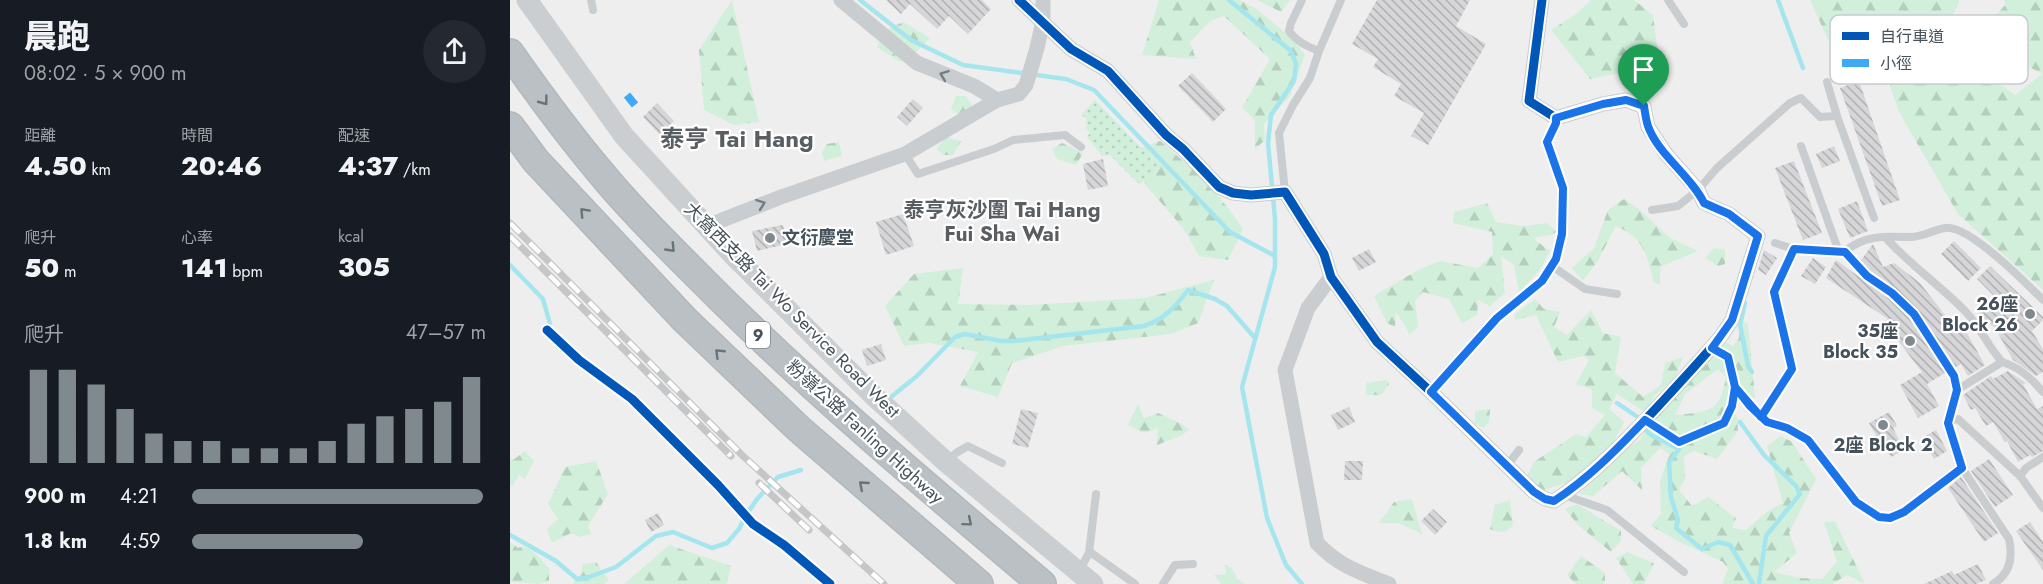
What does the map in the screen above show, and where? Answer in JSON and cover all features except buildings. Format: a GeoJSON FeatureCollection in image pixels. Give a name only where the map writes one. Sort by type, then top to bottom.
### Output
{"type":"FeatureCollection","features":[{"type":"Feature","properties":{"kind":"highway","name":"粉嶺公路 Fanling Highway"},"geometry":{"type":"LineString","coordinates":[[510,53],[542,100],[607,181],[739,317],[915,477],[1042,584]]}},
{"type":"Feature","properties":{"kind":"highway","name":"9"},"geometry":{"type":"LineString","coordinates":[[510,126],[536,162],[685,320],[800,429],[979,584]]}},
{"type":"Feature","properties":{"kind":"main road","name":"大窩西支路 Tai Wo Service Road West"},"geometry":{"type":"LineString","coordinates":[[527,0],[624,136],[732,254],[874,396],[946,462],[1086,578]]}},
{"type":"Feature","properties":{"kind":"street"},"geometry":{"type":"LineString","coordinates":[[841,0],[917,63],[974,86],[997,100]]}},
{"type":"Feature","properties":{"kind":"street"},"geometry":{"type":"LineString","coordinates":[[1019,0],[1071,49],[1108,71],[1159,128],[1183,148],[1219,187],[1251,195],[1278,192],[1324,254],[1331,277],[1377,342],[1506,467],[1534,492],[1545,499],[1554,501],[1609,456],[1712,348],[1732,320],[1758,236],[1729,214],[1704,203],[1698,190],[1666,154],[1648,127],[1644,106],[1626,100],[1603,104],[1556,118],[1529,101],[1542,0]]}},
{"type":"Feature","properties":{"kind":"street"},"geometry":{"type":"LineString","coordinates":[[707,226],[781,197],[905,154],[997,100],[1019,94],[1026,85],[1043,21],[1043,0]]}},
{"type":"Feature","properties":{"kind":"street"},"geometry":{"type":"LineString","coordinates":[[1331,277],[1308,308],[1285,370],[1317,543],[1332,558],[1389,584]]}},
{"type":"Feature","properties":{"kind":"lane"},"geometry":{"type":"LineString","coordinates":[[591,0],[593,10]]}},
{"type":"Feature","properties":{"kind":"lane"},"geometry":{"type":"LineString","coordinates":[[1302,0],[1289,31],[1293,38],[1319,51]]}},
{"type":"Feature","properties":{"kind":"lane"},"geometry":{"type":"LineString","coordinates":[[1278,192],[1279,133],[1310,78],[1341,0]]}},
{"type":"Feature","properties":{"kind":"lane"},"geometry":{"type":"LineString","coordinates":[[1668,0],[1684,24]]}},
{"type":"Feature","properties":{"kind":"lane"},"geometry":{"type":"LineString","coordinates":[[1827,82],[1874,218]]}},
{"type":"Feature","properties":{"kind":"lane"},"geometry":{"type":"LineString","coordinates":[[1652,210],[1678,206],[1790,103],[1801,98],[1820,117],[1837,116]]}},
{"type":"Feature","properties":{"kind":"lane"},"geometry":{"type":"LineString","coordinates":[[1431,392],[1497,318],[1542,281],[1556,259],[1562,234],[1563,188],[1547,142],[1556,118]]}},
{"type":"Feature","properties":{"kind":"lane"},"geometry":{"type":"LineString","coordinates":[[905,154],[918,174],[994,149],[1013,140],[1065,135],[1081,147]]}},
{"type":"Feature","properties":{"kind":"lane"},"geometry":{"type":"LineString","coordinates":[[1801,146],[1842,252],[1867,276],[1892,293],[1914,314],[1954,376],[1957,390],[1948,423],[1962,468],[2009,539],[2011,548],[2010,563],[2006,573],[1993,584]]}},
{"type":"Feature","properties":{"kind":"lane"},"geometry":{"type":"LineString","coordinates":[[1775,243],[1794,249],[1842,252],[1868,238],[1919,237],[1946,228],[1960,230],[2022,279],[2043,300]]}},
{"type":"Feature","properties":{"kind":"lane"},"geometry":{"type":"LineString","coordinates":[[1886,238],[1897,251],[1980,327],[2002,362],[2010,364],[2031,378],[2043,392]]}},
{"type":"Feature","properties":{"kind":"lane"},"geometry":{"type":"LineString","coordinates":[[1761,417],[1792,369],[1774,292],[1794,249]]}},
{"type":"Feature","properties":{"kind":"lane"},"geometry":{"type":"LineString","coordinates":[[1552,266],[1585,289],[1617,294]]}},
{"type":"Feature","properties":{"kind":"lane"},"geometry":{"type":"LineString","coordinates":[[1645,420],[1679,442],[1724,423],[1732,406],[1735,387],[1728,357],[1712,348]]}},
{"type":"Feature","properties":{"kind":"lane"},"geometry":{"type":"LineString","coordinates":[[1957,390],[2002,362]]}},
{"type":"Feature","properties":{"kind":"lane"},"geometry":{"type":"LineString","coordinates":[[1735,387],[1767,422],[1787,428],[1808,440],[1856,502],[1879,517],[1890,518],[1904,512],[1962,468]]}},
{"type":"Feature","properties":{"kind":"lane"},"geometry":{"type":"LineString","coordinates":[[1948,423],[1958,419],[2020,476],[2043,508]]}},
{"type":"Feature","properties":{"kind":"lane"},"geometry":{"type":"LineString","coordinates":[[946,462],[968,446],[1002,463]]}},
{"type":"Feature","properties":{"kind":"lane"},"geometry":{"type":"LineString","coordinates":[[1506,467],[1519,450]]}},
{"type":"Feature","properties":{"kind":"lane"},"geometry":{"type":"LineString","coordinates":[[2020,476],[2026,468],[2043,458]]}},
{"type":"Feature","properties":{"kind":"lane"},"geometry":{"type":"LineString","coordinates":[[1086,578],[1096,494]]}},
{"type":"Feature","properties":{"kind":"lane"},"geometry":{"type":"LineString","coordinates":[[1564,495],[1607,510],[1684,572]]}},
{"type":"Feature","properties":{"kind":"lane"},"geometry":{"type":"LineString","coordinates":[[1090,552],[1135,584]]}},
{"type":"Feature","properties":{"kind":"lane"},"geometry":{"type":"LineString","coordinates":[[1163,584],[1176,565],[1193,564]]}},
{"type":"Feature","properties":{"kind":"green space"},"geometry":{"type":"Polygon","coordinates":[[[732,0],[759,122],[734,125],[704,110],[699,50],[732,0]]]}},
{"type":"Feature","properties":{"kind":"green space"},"geometry":{"type":"Polygon","coordinates":[[[1159,0],[1239,0],[1255,8],[1293,39],[1305,55],[1290,96],[1264,124],[1265,140],[1255,149],[1255,120],[1242,108],[1270,59],[1224,16],[1210,21],[1190,42],[1196,59],[1142,55],[1159,0]]]}},
{"type":"Feature","properties":{"kind":"green space"},"geometry":{"type":"Polygon","coordinates":[[[1257,0],[1290,0],[1281,12],[1257,0]]]}},
{"type":"Feature","properties":{"kind":"green space"},"geometry":{"type":"Polygon","coordinates":[[[1591,0],[1634,0],[1653,15],[1658,54],[1629,71],[1590,79],[1551,30],[1576,14],[1591,0]]]}},
{"type":"Feature","properties":{"kind":"green space"},"geometry":{"type":"Polygon","coordinates":[[[1810,0],[1959,0],[1952,15],[1830,15],[1829,42],[1810,0]]]}},
{"type":"Feature","properties":{"kind":"green space"},"geometry":{"type":"Polygon","coordinates":[[[2004,0],[2043,0],[2043,290],[1958,214],[1899,112],[1890,84],[2000,84],[2015,95],[2042,74],[2028,66],[2028,15],[1996,15],[2006,4],[2004,0]]]}},
{"type":"Feature","properties":{"kind":"green space"},"geometry":{"type":"Polygon","coordinates":[[[903,22],[930,38],[916,52],[900,62],[877,47],[886,30],[903,22]]]}},
{"type":"Feature","properties":{"kind":"green space"},"geometry":{"type":"Polygon","coordinates":[[[956,96],[966,96],[973,107],[959,115],[951,109],[956,96]]]}},
{"type":"Feature","properties":{"kind":"green space"},"geometry":{"type":"Polygon","coordinates":[[[1095,100],[1161,168],[1139,184],[1110,155],[1102,156],[1087,137],[1090,133],[1085,128],[1086,118],[1081,115],[1095,100]]]}},
{"type":"Feature","properties":{"kind":"green space"},"geometry":{"type":"Polygon","coordinates":[[[945,137],[961,141],[953,155],[943,155],[937,149],[945,137]]]}},
{"type":"Feature","properties":{"kind":"green space"},"geometry":{"type":"Polygon","coordinates":[[[1160,141],[1205,182],[1243,229],[1228,260],[1199,256],[1183,228],[1150,190],[1124,154],[1160,141]]]}},
{"type":"Feature","properties":{"kind":"green space"},"geometry":{"type":"Polygon","coordinates":[[[839,142],[842,156],[824,161],[822,153],[827,144],[839,142]]]}},
{"type":"Feature","properties":{"kind":"green space"},"geometry":{"type":"Polygon","coordinates":[[[1062,143],[1083,153],[1076,165],[1057,159],[1052,149],[1062,143]]]}},
{"type":"Feature","properties":{"kind":"green space"},"geometry":{"type":"Polygon","coordinates":[[[1624,199],[1640,210],[1670,238],[1698,251],[1660,267],[1660,285],[1654,282],[1646,255],[1639,242],[1616,226],[1597,262],[1583,281],[1572,268],[1594,248],[1608,210],[1624,199]]]}},
{"type":"Feature","properties":{"kind":"green space"},"geometry":{"type":"Polygon","coordinates":[[[1487,203],[1496,222],[1523,226],[1548,223],[1556,232],[1536,237],[1535,240],[1550,251],[1539,271],[1519,292],[1514,265],[1501,256],[1505,293],[1490,306],[1478,300],[1477,315],[1462,323],[1449,299],[1423,292],[1415,301],[1418,327],[1410,334],[1396,312],[1395,327],[1387,323],[1374,296],[1418,270],[1440,261],[1478,268],[1493,254],[1492,232],[1453,223],[1454,212],[1487,203]]]}},
{"type":"Feature","properties":{"kind":"green space"},"geometry":{"type":"Polygon","coordinates":[[[1714,248],[1725,250],[1725,264],[1718,266],[1705,258],[1714,248]]]}},
{"type":"Feature","properties":{"kind":"green space"},"geometry":{"type":"Polygon","coordinates":[[[963,268],[958,304],[1030,305],[1145,298],[1214,280],[1198,323],[1171,334],[1063,346],[1012,363],[998,397],[960,386],[978,352],[929,343],[904,346],[885,306],[914,274],[963,268]]]}},
{"type":"Feature","properties":{"kind":"green space"},"geometry":{"type":"Polygon","coordinates":[[[1535,299],[1544,309],[1560,312],[1554,327],[1567,335],[1591,310],[1603,333],[1621,337],[1615,373],[1643,397],[1661,385],[1665,363],[1683,357],[1675,378],[1653,397],[1651,407],[1643,411],[1617,394],[1609,409],[1624,422],[1612,446],[1577,480],[1540,491],[1528,474],[1534,462],[1576,434],[1586,437],[1605,415],[1592,408],[1592,389],[1576,384],[1589,360],[1583,356],[1558,362],[1536,315],[1515,320],[1515,314],[1535,299]]]}},
{"type":"Feature","properties":{"kind":"green space"},"geometry":{"type":"Polygon","coordinates":[[[1740,320],[1748,324],[1755,398],[1726,404],[1737,416],[1738,431],[1717,459],[1694,451],[1684,456],[1685,479],[1679,490],[1692,506],[1708,497],[1736,518],[1732,528],[1746,530],[1768,511],[1783,503],[1767,446],[1781,436],[1792,442],[1816,479],[1789,533],[1797,553],[1774,572],[1801,578],[1822,579],[1837,562],[1824,522],[1835,521],[1865,584],[1847,575],[1832,584],[1722,584],[1728,569],[1723,562],[1651,526],[1661,514],[1660,481],[1669,454],[1660,448],[1641,468],[1642,490],[1622,471],[1593,496],[1579,494],[1624,450],[1640,440],[1653,416],[1725,342],[1733,346],[1739,338],[1740,320]],[[1718,369],[1685,394],[1675,415],[1696,413],[1711,408],[1720,398],[1726,377],[1718,369]]]}},
{"type":"Feature","properties":{"kind":"green space"},"geometry":{"type":"Polygon","coordinates":[[[1387,380],[1389,384],[1381,395],[1366,395],[1366,383],[1387,380]]]}},
{"type":"Feature","properties":{"kind":"green space"},"geometry":{"type":"Polygon","coordinates":[[[1138,404],[1144,418],[1158,413],[1182,424],[1189,430],[1157,445],[1158,428],[1144,433],[1128,425],[1138,404]]]}},
{"type":"Feature","properties":{"kind":"green space"},"geometry":{"type":"Polygon","coordinates":[[[1490,409],[1489,422],[1483,428],[1475,423],[1475,411],[1490,409]]]}},
{"type":"Feature","properties":{"kind":"green space"},"geometry":{"type":"Polygon","coordinates":[[[525,451],[534,461],[525,479],[519,475],[513,485],[510,485],[510,459],[513,460],[525,451]]]}},
{"type":"Feature","properties":{"kind":"green space"},"geometry":{"type":"Polygon","coordinates":[[[596,461],[608,494],[588,526],[591,534],[580,537],[571,533],[552,543],[547,529],[558,519],[548,504],[565,467],[596,461]]]}},
{"type":"Feature","properties":{"kind":"green space"},"geometry":{"type":"Polygon","coordinates":[[[1412,499],[1422,534],[1398,523],[1379,523],[1394,502],[1412,499]]]}},
{"type":"Feature","properties":{"kind":"green space"},"geometry":{"type":"Polygon","coordinates":[[[1510,500],[1513,525],[1503,532],[1490,529],[1495,505],[1510,500]]]}},
{"type":"Feature","properties":{"kind":"green space"},"geometry":{"type":"Polygon","coordinates":[[[1577,504],[1621,531],[1621,541],[1611,552],[1578,525],[1565,509],[1577,504]]]}},
{"type":"Feature","properties":{"kind":"green space"},"geometry":{"type":"Polygon","coordinates":[[[510,542],[518,548],[523,546],[533,551],[549,568],[549,581],[539,584],[510,583],[510,542]]]}},
{"type":"Feature","properties":{"kind":"green space"},"geometry":{"type":"Polygon","coordinates":[[[669,545],[731,566],[727,584],[624,584],[669,545]]]}},
{"type":"Feature","properties":{"kind":"green space"},"geometry":{"type":"Polygon","coordinates":[[[1627,552],[1654,563],[1644,584],[1633,584],[1616,558],[1627,552]]]}},
{"type":"Feature","properties":{"kind":"green space"},"geometry":{"type":"Polygon","coordinates":[[[1581,556],[1605,573],[1603,584],[1576,584],[1567,575],[1581,556]]]}},
{"type":"Feature","properties":{"kind":"green space"},"geometry":{"type":"Polygon","coordinates":[[[596,562],[609,580],[604,584],[573,584],[581,573],[583,564],[596,562]]]}},
{"type":"Feature","properties":{"kind":"green space"},"geometry":{"type":"Polygon","coordinates":[[[1225,565],[1232,568],[1237,579],[1245,584],[1221,584],[1214,575],[1226,574],[1225,565]]]}},
{"type":"Feature","properties":{"kind":"waterway"},"geometry":{"type":"LineString","coordinates":[[860,0],[911,40],[963,65],[1066,79],[1094,90],[1230,232],[1275,256]]}},
{"type":"Feature","properties":{"kind":"waterway"},"geometry":{"type":"LineString","coordinates":[[1229,0],[1291,51],[1296,64],[1294,81],[1271,115],[1268,143],[1275,219],[1275,267],[1242,387],[1267,518],[1286,565],[1302,584]]}},
{"type":"Feature","properties":{"kind":"waterway"},"geometry":{"type":"LineString","coordinates":[[1778,0],[1803,68]]}},
{"type":"Feature","properties":{"kind":"waterway"},"geometry":{"type":"LineString","coordinates":[[510,265],[543,299],[550,324]]}},
{"type":"Feature","properties":{"kind":"waterway"},"geometry":{"type":"LineString","coordinates":[[886,401],[917,376],[955,337],[965,334],[1001,341],[1015,341],[1144,326],[1169,312],[1188,290],[1215,299],[1227,306],[1255,338]]}},
{"type":"Feature","properties":{"kind":"waterway"},"geometry":{"type":"LineString","coordinates":[[1745,303],[1740,325],[1748,366],[1752,372]]}},
{"type":"Feature","properties":{"kind":"waterway"},"geometry":{"type":"LineString","coordinates":[[1617,403],[1639,418]]}},
{"type":"Feature","properties":{"kind":"waterway"},"geometry":{"type":"LineString","coordinates":[[1740,422],[1764,455],[1796,486],[1800,494],[1766,536],[1759,584]]}},
{"type":"Feature","properties":{"kind":"waterway"},"geometry":{"type":"LineString","coordinates":[[1644,428],[1651,435],[1679,449],[1669,463],[1671,497],[1678,520],[1676,528],[1702,549],[1718,542],[1730,545],[1753,584]]}},
{"type":"Feature","properties":{"kind":"waterway"},"geometry":{"type":"LineString","coordinates":[[510,535],[556,561],[577,579],[589,577],[616,567],[656,536],[673,532],[712,548],[727,543],[739,529],[757,499],[778,477],[801,470]]}},
{"type":"Feature","properties":{"kind":"railway"},"geometry":{"type":"LineString","coordinates":[[510,223],[743,456],[884,584]]}},
{"type":"Feature","properties":{"kind":"railway"},"geometry":{"type":"LineString","coordinates":[[510,236],[731,456]]}},
{"type":"Feature","properties":{"kind":"railway"},"geometry":{"type":"LineString","coordinates":[[759,483],[809,530]]}},
{"type":"Feature","properties":{"kind":"marked path"},"geometry":{"type":"LineString","coordinates":[[627,95],[635,105]]}},
{"type":"Feature","properties":{"kind":"cycle path"},"geometry":{"type":"LineString","coordinates":[[1019,0],[1071,49],[1108,71],[1166,135],[1183,149],[1219,187],[1233,193],[1251,195],[1285,192],[1324,254],[1331,277],[1377,342],[1534,492],[1545,499],[1554,501],[1584,479],[1625,441],[1722,335],[1732,320],[1758,236],[1729,214],[1704,203],[1698,190],[1666,154],[1648,127],[1644,107],[1626,100],[1603,104],[1556,118],[1529,101],[1542,0]]}},
{"type":"Feature","properties":{"kind":"cycle path"},"geometry":{"type":"LineString","coordinates":[[547,330],[579,360],[632,399],[718,485],[753,524],[784,545],[830,584]]}},
{"type":"Feature","properties":{"kind":"place","name":"文衍慶堂"},"geometry":{"type":"Point","coordinates":[770,238]}},
{"type":"Feature","properties":{"kind":"place","name":"26座 Block 26"},"geometry":{"type":"Point","coordinates":[2030,314]}},
{"type":"Feature","properties":{"kind":"place","name":"35座 Block 35"},"geometry":{"type":"Point","coordinates":[1910,341]}},
{"type":"Feature","properties":{"kind":"place","name":"2座 Block 2"},"geometry":{"type":"Point","coordinates":[1883,425]}},
{"type":"Feature","properties":{"kind":"district","name":"泰亨 Tai Hang"},"geometry":{"type":"Point","coordinates":[737,138]}},
{"type":"Feature","properties":{"kind":"district","name":"泰亨灰沙圍 Tai Hang Fui Sha Wai"},"geometry":{"type":"Point","coordinates":[1002,222]}},
{"type":"Feature","properties":{"kind":"route"},"geometry":{"type":"LineString","coordinates":[[1644,106],[1626,100],[1603,104],[1556,118],[1547,142],[1563,188],[1562,234],[1556,259],[1542,281],[1497,318],[1431,392],[1534,492],[1545,499],[1554,501],[1567,493],[1609,456],[1645,420],[1679,442],[1724,423],[1732,406],[1735,387],[1750,406],[1761,417],[1767,422],[1787,428],[1808,440],[1856,502],[1879,517],[1890,518],[1904,512],[1962,468],[1948,423],[1957,390],[1954,376],[1914,314],[1892,293],[1867,276],[1845,252],[1794,249],[1774,292],[1792,369],[1761,417],[1735,387],[1728,357],[1712,348],[1732,320],[1758,236],[1729,214],[1704,203],[1698,190],[1666,154],[1648,127],[1644,106]]}}]}
